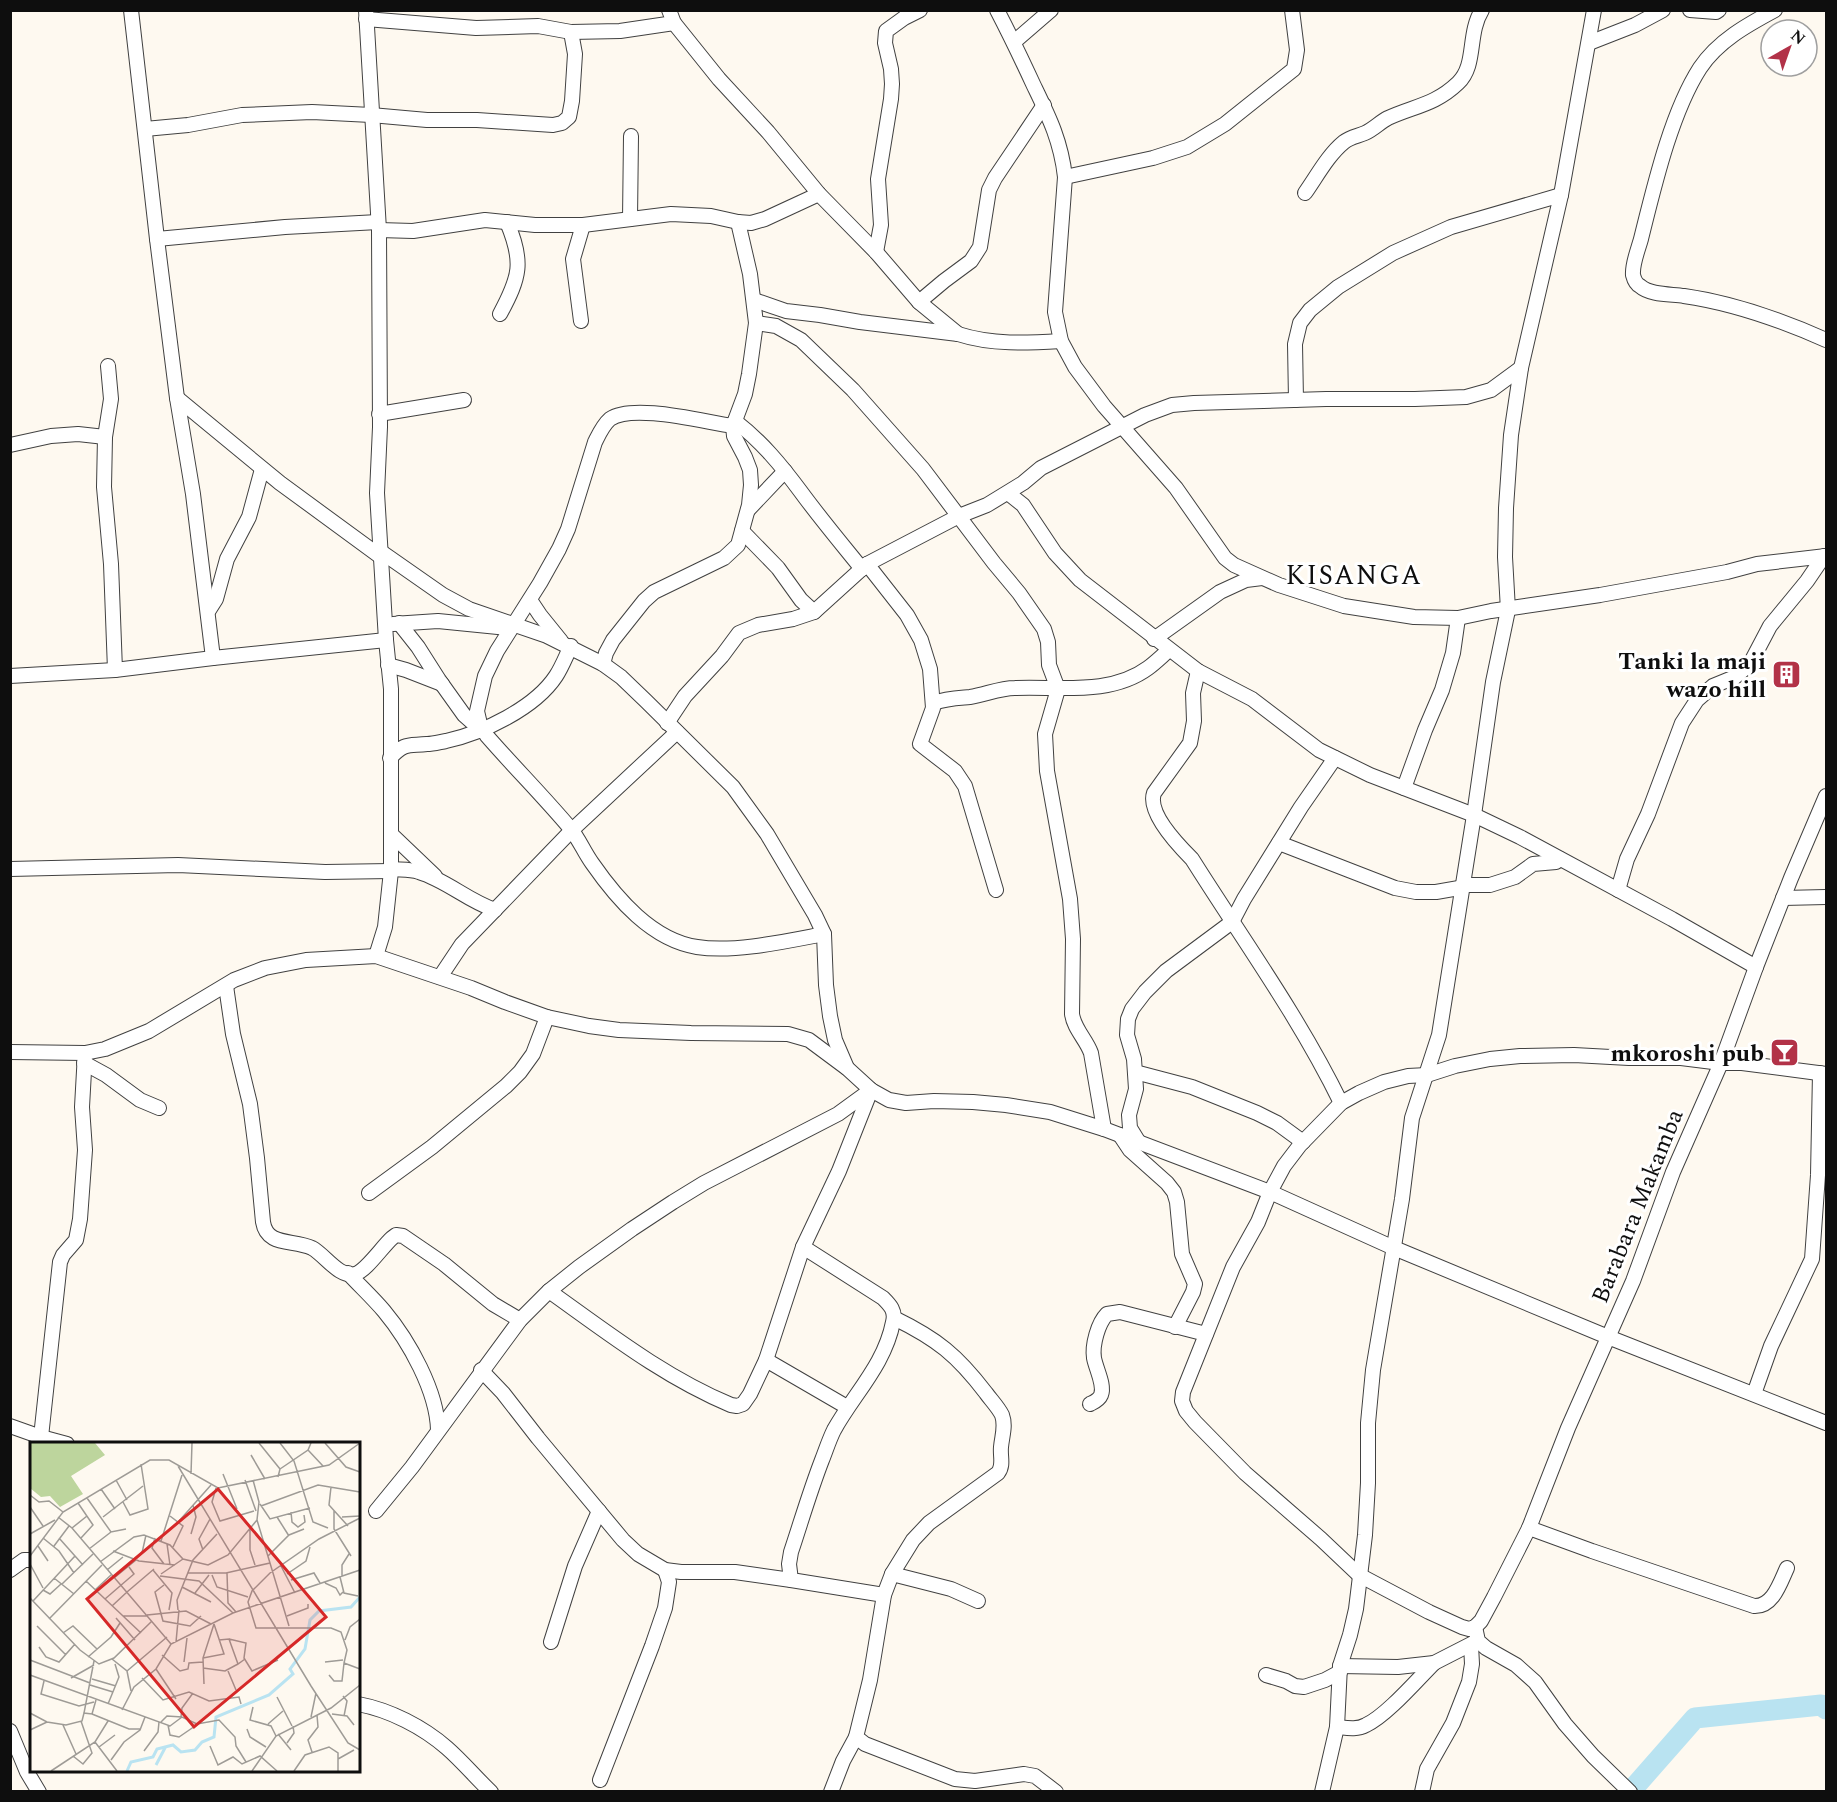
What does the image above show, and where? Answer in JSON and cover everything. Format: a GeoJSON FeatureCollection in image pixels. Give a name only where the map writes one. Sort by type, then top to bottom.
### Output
{"type":"FeatureCollection","features":[{"type":"Feature","properties":{"kind":"street"},"geometry":{"type":"LineString","coordinates":[[131,10],[177,398],[194,494],[213,658]]}},
{"type":"Feature","properties":{"kind":"street"},"geometry":{"type":"LineString","coordinates":[[876,252],[881,225],[878,179],[891,92],[891,69],[885,44],[886,31],[920,10]]}},
{"type":"Feature","properties":{"kind":"street"},"geometry":{"type":"LineString","coordinates":[[997,10],[1044,105],[1058,138],[1063,159],[1065,177],[1055,312],[1061,341],[1075,367],[1176,488],[1225,558],[1234,565],[1305,595],[1344,606],[1414,617],[1458,618],[1491,611],[1600,596],[1727,572],[1757,564],[1825,556]]}},
{"type":"Feature","properties":{"kind":"street"},"geometry":{"type":"LineString","coordinates":[[1014,42],[1051,10]]}},
{"type":"Feature","properties":{"kind":"street"},"geometry":{"type":"LineString","coordinates":[[1065,177],[1175,151],[1187,147],[1225,124],[1294,69],[1297,50],[1292,10]]}},
{"type":"Feature","properties":{"kind":"street"},"geometry":{"type":"LineString","coordinates":[[1305,193],[1330,157],[1346,140],[1374,128],[1384,120],[1433,101],[1458,83],[1469,63],[1473,30],[1482,10]]}},
{"type":"Feature","properties":{"kind":"street"},"geometry":{"type":"LineString","coordinates":[[1323,1791],[1337,1727],[1340,1669],[1356,1609],[1365,1535],[1368,1423],[1373,1370],[1394,1248],[1412,1118],[1439,1035],[1493,682],[1508,610],[1505,557],[1506,508],[1511,435],[1521,368],[1561,195],[1594,10]]}},
{"type":"Feature","properties":{"kind":"street"},"geometry":{"type":"LineString","coordinates":[[1589,43],[1635,25],[1663,10]]}},
{"type":"Feature","properties":{"kind":"street"},"geometry":{"type":"LineString","coordinates":[[1690,10],[1716,12],[1719,10]]}},
{"type":"Feature","properties":{"kind":"street"},"geometry":{"type":"LineString","coordinates":[[1775,10],[1736,32],[1717,48],[1701,67],[1676,120],[1650,203],[1632,273],[1637,284],[1646,290],[1730,305],[1768,316],[1827,340]]}},
{"type":"Feature","properties":{"kind":"street"},"geometry":{"type":"LineString","coordinates":[[376,956],[385,927],[391,870],[391,689],[377,493],[379,226],[366,15],[476,28],[538,26],[571,32],[620,31],[672,17],[719,80],[768,132],[819,194],[876,252],[919,302],[958,334]]}},
{"type":"Feature","properties":{"kind":"street"},"geometry":{"type":"LineString","coordinates":[[145,129],[188,125],[242,115],[312,112],[427,120],[477,120],[553,125],[562,123],[569,117],[574,82],[575,54],[571,32]]}},
{"type":"Feature","properties":{"kind":"street"},"geometry":{"type":"LineString","coordinates":[[919,302],[971,261],[980,247],[989,190],[1044,105]]}},
{"type":"Feature","properties":{"kind":"street"},"geometry":{"type":"LineString","coordinates":[[630,219],[631,136]]}},
{"type":"Feature","properties":{"kind":"street"},"geometry":{"type":"LineString","coordinates":[[157,239],[285,227],[379,226],[413,231],[484,220],[535,225],[583,225],[671,214],[711,216],[751,223],[765,219],[819,194]]}},
{"type":"Feature","properties":{"kind":"street"},"geometry":{"type":"LineString","coordinates":[[1296,400],[1295,344],[1300,323],[1310,310],[1338,287],[1393,253],[1451,227],[1561,195]]}},
{"type":"Feature","properties":{"kind":"street"},"geometry":{"type":"LineString","coordinates":[[500,314],[517,276],[516,249],[507,222]]}},
{"type":"Feature","properties":{"kind":"street"},"geometry":{"type":"LineString","coordinates":[[603,664],[609,647],[644,601],[654,592],[724,558],[738,545],[748,510],[751,485],[750,470],[734,436],[734,424],[745,394],[756,323],[754,300],[738,222]]}},
{"type":"Feature","properties":{"kind":"street"},"geometry":{"type":"LineString","coordinates":[[580,321],[573,259],[583,225]]}},
{"type":"Feature","properties":{"kind":"street"},"geometry":{"type":"LineString","coordinates":[[754,300],[786,311],[958,334],[999,342],[1061,341]]}},
{"type":"Feature","properties":{"kind":"street"},"geometry":{"type":"LineString","coordinates":[[756,323],[776,326],[801,340],[853,390],[923,469],[1044,629],[1048,642],[1049,665],[1058,689],[1045,734],[1047,771],[1070,899],[1073,939],[1072,1014],[1075,1025],[1088,1043],[1091,1053],[1104,1129]]}},
{"type":"Feature","properties":{"kind":"street"},"geometry":{"type":"LineString","coordinates":[[108,366],[111,399],[105,436],[104,487],[111,564],[115,670]]}},
{"type":"Feature","properties":{"kind":"street"},"geometry":{"type":"LineString","coordinates":[[440,977],[462,944],[672,728],[685,696],[722,656],[739,633],[814,612],[864,566],[959,516],[987,505],[1023,483],[1041,468],[1122,426],[1172,405],[1466,397],[1491,390],[1521,368]]}},
{"type":"Feature","properties":{"kind":"street"},"geometry":{"type":"LineString","coordinates":[[177,398],[262,469],[380,554],[452,599],[469,609],[513,627],[567,645],[603,664],[621,677],[733,787],[760,824],[824,934],[830,1016],[835,1040],[848,1069]]}},
{"type":"Feature","properties":{"kind":"street"},"geometry":{"type":"LineString","coordinates":[[379,414],[464,400]]}},
{"type":"Feature","properties":{"kind":"street"},"geometry":{"type":"LineString","coordinates":[[481,727],[477,711],[485,676],[497,651],[559,549],[568,529],[595,442],[608,420],[620,414],[634,412],[734,424],[762,443],[907,615],[921,640],[930,669],[934,703],[920,744],[955,771],[965,786],[996,890]]}},
{"type":"Feature","properties":{"kind":"street"},"geometry":{"type":"LineString","coordinates":[[10,445],[51,436],[78,434],[105,436]]}},
{"type":"Feature","properties":{"kind":"street"},"geometry":{"type":"LineString","coordinates":[[209,610],[216,599],[227,558],[249,517],[262,469]]}},
{"type":"Feature","properties":{"kind":"street"},"geometry":{"type":"LineString","coordinates":[[748,510],[785,471]]}},
{"type":"Feature","properties":{"kind":"street"},"geometry":{"type":"LineString","coordinates":[[1008,493],[1023,505],[1055,553],[1080,580],[1198,671],[1252,699],[1319,750],[1370,775],[1474,815],[1618,890],[1756,967]]}},
{"type":"Feature","properties":{"kind":"street"},"geometry":{"type":"LineString","coordinates":[[742,531],[778,568],[801,600],[814,612]]}},
{"type":"Feature","properties":{"kind":"street"},"geometry":{"type":"LineString","coordinates":[[1618,890],[1627,859],[1648,814],[1682,723],[1697,700],[1713,686],[1735,677],[1750,664],[1770,626],[1825,556]]}},
{"type":"Feature","properties":{"kind":"street"},"geometry":{"type":"LineString","coordinates":[[1154,639],[1220,592],[1246,580],[1262,578]]}},
{"type":"Feature","properties":{"kind":"street"},"geometry":{"type":"LineString","coordinates":[[530,600],[540,615],[567,645]]}},
{"type":"Feature","properties":{"kind":"street"},"geometry":{"type":"LineString","coordinates":[[1404,788],[1425,730],[1443,690],[1453,653],[1458,618]]}},
{"type":"Feature","properties":{"kind":"street"},"geometry":{"type":"LineString","coordinates":[[385,626],[438,621],[513,627]]}},
{"type":"Feature","properties":{"kind":"street"},"geometry":{"type":"LineString","coordinates":[[399,623],[418,647],[464,716],[481,727],[572,830],[593,865],[636,916],[665,936],[695,947],[719,948],[824,934]]}},
{"type":"Feature","properties":{"kind":"street"},"geometry":{"type":"LineString","coordinates":[[10,676],[115,670],[386,640]]}},
{"type":"Feature","properties":{"kind":"street"},"geometry":{"type":"LineString","coordinates":[[390,758],[410,744],[427,744],[463,737],[518,711],[533,700],[556,677],[567,645]]}},
{"type":"Feature","properties":{"kind":"street"},"geometry":{"type":"LineString","coordinates":[[934,703],[946,698],[972,697],[1012,688],[1058,689],[1107,686],[1147,669],[1169,650]]}},
{"type":"Feature","properties":{"kind":"street"},"geometry":{"type":"LineString","coordinates":[[388,665],[406,669],[442,684]]}},
{"type":"Feature","properties":{"kind":"street"},"geometry":{"type":"LineString","coordinates":[[1198,671],[1193,693],[1194,721],[1190,743],[1154,794],[1153,808],[1175,842],[1192,859],[1286,1003],[1341,1103]]}},
{"type":"Feature","properties":{"kind":"street"},"geometry":{"type":"LineString","coordinates":[[1138,1142],[1130,1128],[1129,1115],[1136,1089],[1134,1059],[1127,1035],[1128,1019],[1132,1009],[1166,971],[1232,922],[1244,898],[1335,758]]}},
{"type":"Feature","properties":{"kind":"street","name":"Barabara Makamba"},"geometry":{"type":"LineString","coordinates":[[1475,1638],[1481,1621],[1529,1528],[1568,1428],[1633,1281],[1673,1172],[1721,1063],[1783,898],[1827,796]]}},
{"type":"Feature","properties":{"kind":"street"},"geometry":{"type":"LineString","coordinates":[[391,834],[439,880]]}},
{"type":"Feature","properties":{"kind":"street"},"geometry":{"type":"LineString","coordinates":[[1279,843],[1395,888],[1416,892],[1436,892],[1459,888],[1463,885],[1490,885],[1515,877],[1533,864],[1557,862],[1560,859]]}},
{"type":"Feature","properties":{"kind":"street"},"geometry":{"type":"LineString","coordinates":[[10,869],[162,865],[325,872],[418,871],[495,910]]}},
{"type":"Feature","properties":{"kind":"street"},"geometry":{"type":"LineString","coordinates":[[1783,898],[1827,897]]}},
{"type":"Feature","properties":{"kind":"street"},"geometry":{"type":"LineString","coordinates":[[10,1052],[84,1058],[149,1031],[234,980],[253,972],[306,960],[376,956],[547,1017],[589,1026],[619,1030],[740,1035],[788,1034],[809,1040],[848,1069],[871,1090],[889,1100],[906,1103],[973,1102],[1050,1112],[1104,1129],[1270,1192],[1394,1248],[1608,1337],[1827,1423]]}},
{"type":"Feature","properties":{"kind":"street"},"geometry":{"type":"LineString","coordinates":[[226,986],[233,1034],[250,1104],[264,1230],[272,1239],[310,1247],[348,1274],[385,1312],[410,1349],[423,1377],[435,1406],[438,1430]]}},
{"type":"Feature","properties":{"kind":"street"},"geometry":{"type":"LineString","coordinates":[[369,1193],[432,1147],[506,1086],[533,1054],[547,1017]]}},
{"type":"Feature","properties":{"kind":"street"},"geometry":{"type":"LineString","coordinates":[[1630,1791],[1586,1748],[1565,1724],[1535,1682],[1516,1665],[1486,1648],[1469,1629],[1429,1612],[1359,1575],[1245,1473],[1195,1422],[1186,1411],[1182,1401],[1183,1392],[1233,1268],[1258,1222],[1270,1192],[1284,1167],[1303,1142],[1341,1103],[1384,1082],[1408,1076],[1426,1076],[1455,1066],[1520,1056],[1574,1055],[1681,1058],[1823,1073],[1822,1174],[1812,1259],[1770,1346],[1754,1394]]}},
{"type":"Feature","properties":{"kind":"street"},"geometry":{"type":"LineString","coordinates":[[84,1058],[140,1100],[159,1108]]}},
{"type":"Feature","properties":{"kind":"street"},"geometry":{"type":"LineString","coordinates":[[41,1437],[60,1262],[76,1239],[80,1219],[85,1150],[82,1107],[84,1058]]}},
{"type":"Feature","properties":{"kind":"street"},"geometry":{"type":"LineString","coordinates":[[1135,1072],[1192,1087],[1257,1113],[1277,1123],[1303,1142]]}},
{"type":"Feature","properties":{"kind":"street"},"geometry":{"type":"LineString","coordinates":[[549,1292],[677,1379],[731,1405],[743,1404],[766,1360],[803,1247],[839,1171],[871,1090]]}},
{"type":"Feature","properties":{"kind":"street"},"geometry":{"type":"LineString","coordinates":[[376,1511],[412,1467],[481,1370],[520,1320],[549,1292],[623,1235],[673,1202],[704,1183],[838,1114],[871,1090]]}},
{"type":"Feature","properties":{"kind":"street"},"geometry":{"type":"LineString","coordinates":[[1120,1135],[1130,1150],[1167,1183],[1174,1192],[1177,1202],[1182,1254],[1195,1284],[1175,1327]]}},
{"type":"Feature","properties":{"kind":"street"},"geometry":{"type":"LineString","coordinates":[[348,1274],[358,1273],[392,1238],[396,1235],[403,1236],[444,1264],[493,1304],[520,1320]]}},
{"type":"Feature","properties":{"kind":"street"},"geometry":{"type":"LineString","coordinates":[[790,1580],[791,1552],[832,1433],[847,1407],[873,1372],[887,1343],[894,1318],[891,1306],[884,1298],[803,1247]]}},
{"type":"Feature","properties":{"kind":"street"},"geometry":{"type":"LineString","coordinates":[[1812,1259],[1827,1260]]}},
{"type":"Feature","properties":{"kind":"street"},"geometry":{"type":"LineString","coordinates":[[1090,1404],[1101,1395],[1102,1389],[1094,1356],[1098,1327],[1107,1314],[1120,1311],[1206,1334]]}},
{"type":"Feature","properties":{"kind":"street"},"geometry":{"type":"LineString","coordinates":[[831,1791],[856,1737],[870,1680],[884,1594],[892,1574],[913,1540],[929,1523],[1001,1470],[1004,1429],[999,1410],[957,1359],[935,1340],[894,1318]]}},
{"type":"Feature","properties":{"kind":"street"},"geometry":{"type":"LineString","coordinates":[[766,1360],[847,1407]]}},
{"type":"Feature","properties":{"kind":"street"},"geometry":{"type":"LineString","coordinates":[[481,1370],[503,1393],[623,1540],[638,1554],[665,1569],[681,1572],[735,1572],[884,1594]]}},
{"type":"Feature","properties":{"kind":"street"},"geometry":{"type":"LineString","coordinates":[[10,1426],[63,1442]]}},
{"type":"Feature","properties":{"kind":"street"},"geometry":{"type":"LineString","coordinates":[[551,1642],[575,1566],[599,1511]]}},
{"type":"Feature","properties":{"kind":"street"},"geometry":{"type":"LineString","coordinates":[[1529,1528],[1754,1606],[1767,1604],[1787,1568]]}},
{"type":"Feature","properties":{"kind":"street"},"geometry":{"type":"LineString","coordinates":[[10,1570],[24,1560],[30,1560]]}},
{"type":"Feature","properties":{"kind":"street"},"geometry":{"type":"LineString","coordinates":[[600,1780],[665,1608],[669,1581],[665,1569]]}},
{"type":"Feature","properties":{"kind":"street"},"geometry":{"type":"LineString","coordinates":[[892,1574],[941,1586],[978,1601]]}},
{"type":"Feature","properties":{"kind":"street"},"geometry":{"type":"LineString","coordinates":[[1337,1727],[1355,1728],[1366,1725],[1397,1700],[1434,1663],[1475,1638]]}},
{"type":"Feature","properties":{"kind":"street"},"geometry":{"type":"LineString","coordinates":[[1422,1791],[1427,1769],[1453,1723],[1469,1682],[1475,1638]]}},
{"type":"Feature","properties":{"kind":"street"},"geometry":{"type":"LineString","coordinates":[[1266,1675],[1304,1687],[1324,1680],[1340,1669],[1434,1663]]}},
{"type":"Feature","properties":{"kind":"street"},"geometry":{"type":"LineString","coordinates":[[360,1704],[378,1708],[426,1733],[446,1747],[491,1791]]}},
{"type":"Feature","properties":{"kind":"street"},"geometry":{"type":"LineString","coordinates":[[10,1731],[27,1772],[39,1791]]}},
{"type":"Feature","properties":{"kind":"street"},"geometry":{"type":"LineString","coordinates":[[856,1737],[865,1744],[955,1779],[975,1781],[1024,1774],[1035,1776],[1056,1791]]}},
{"type":"Feature","properties":{"kind":"waterway"},"geometry":{"type":"LineString","coordinates":[[1630,1792],[1695,1718],[1821,1705],[1826,1709]]}},
{"type":"Feature","properties":{"kind":"place","name":"Tanki la maji wazo hill"},"geometry":{"type":"Point","coordinates":[1787,675]}},
{"type":"Feature","properties":{"kind":"place","name":"mkoroshi pub"},"geometry":{"type":"Point","coordinates":[1785,1053]}},
{"type":"Feature","properties":{"kind":"district","name":"KISANGA"},"geometry":{"type":"Point","coordinates":[1354,575]}}]}
